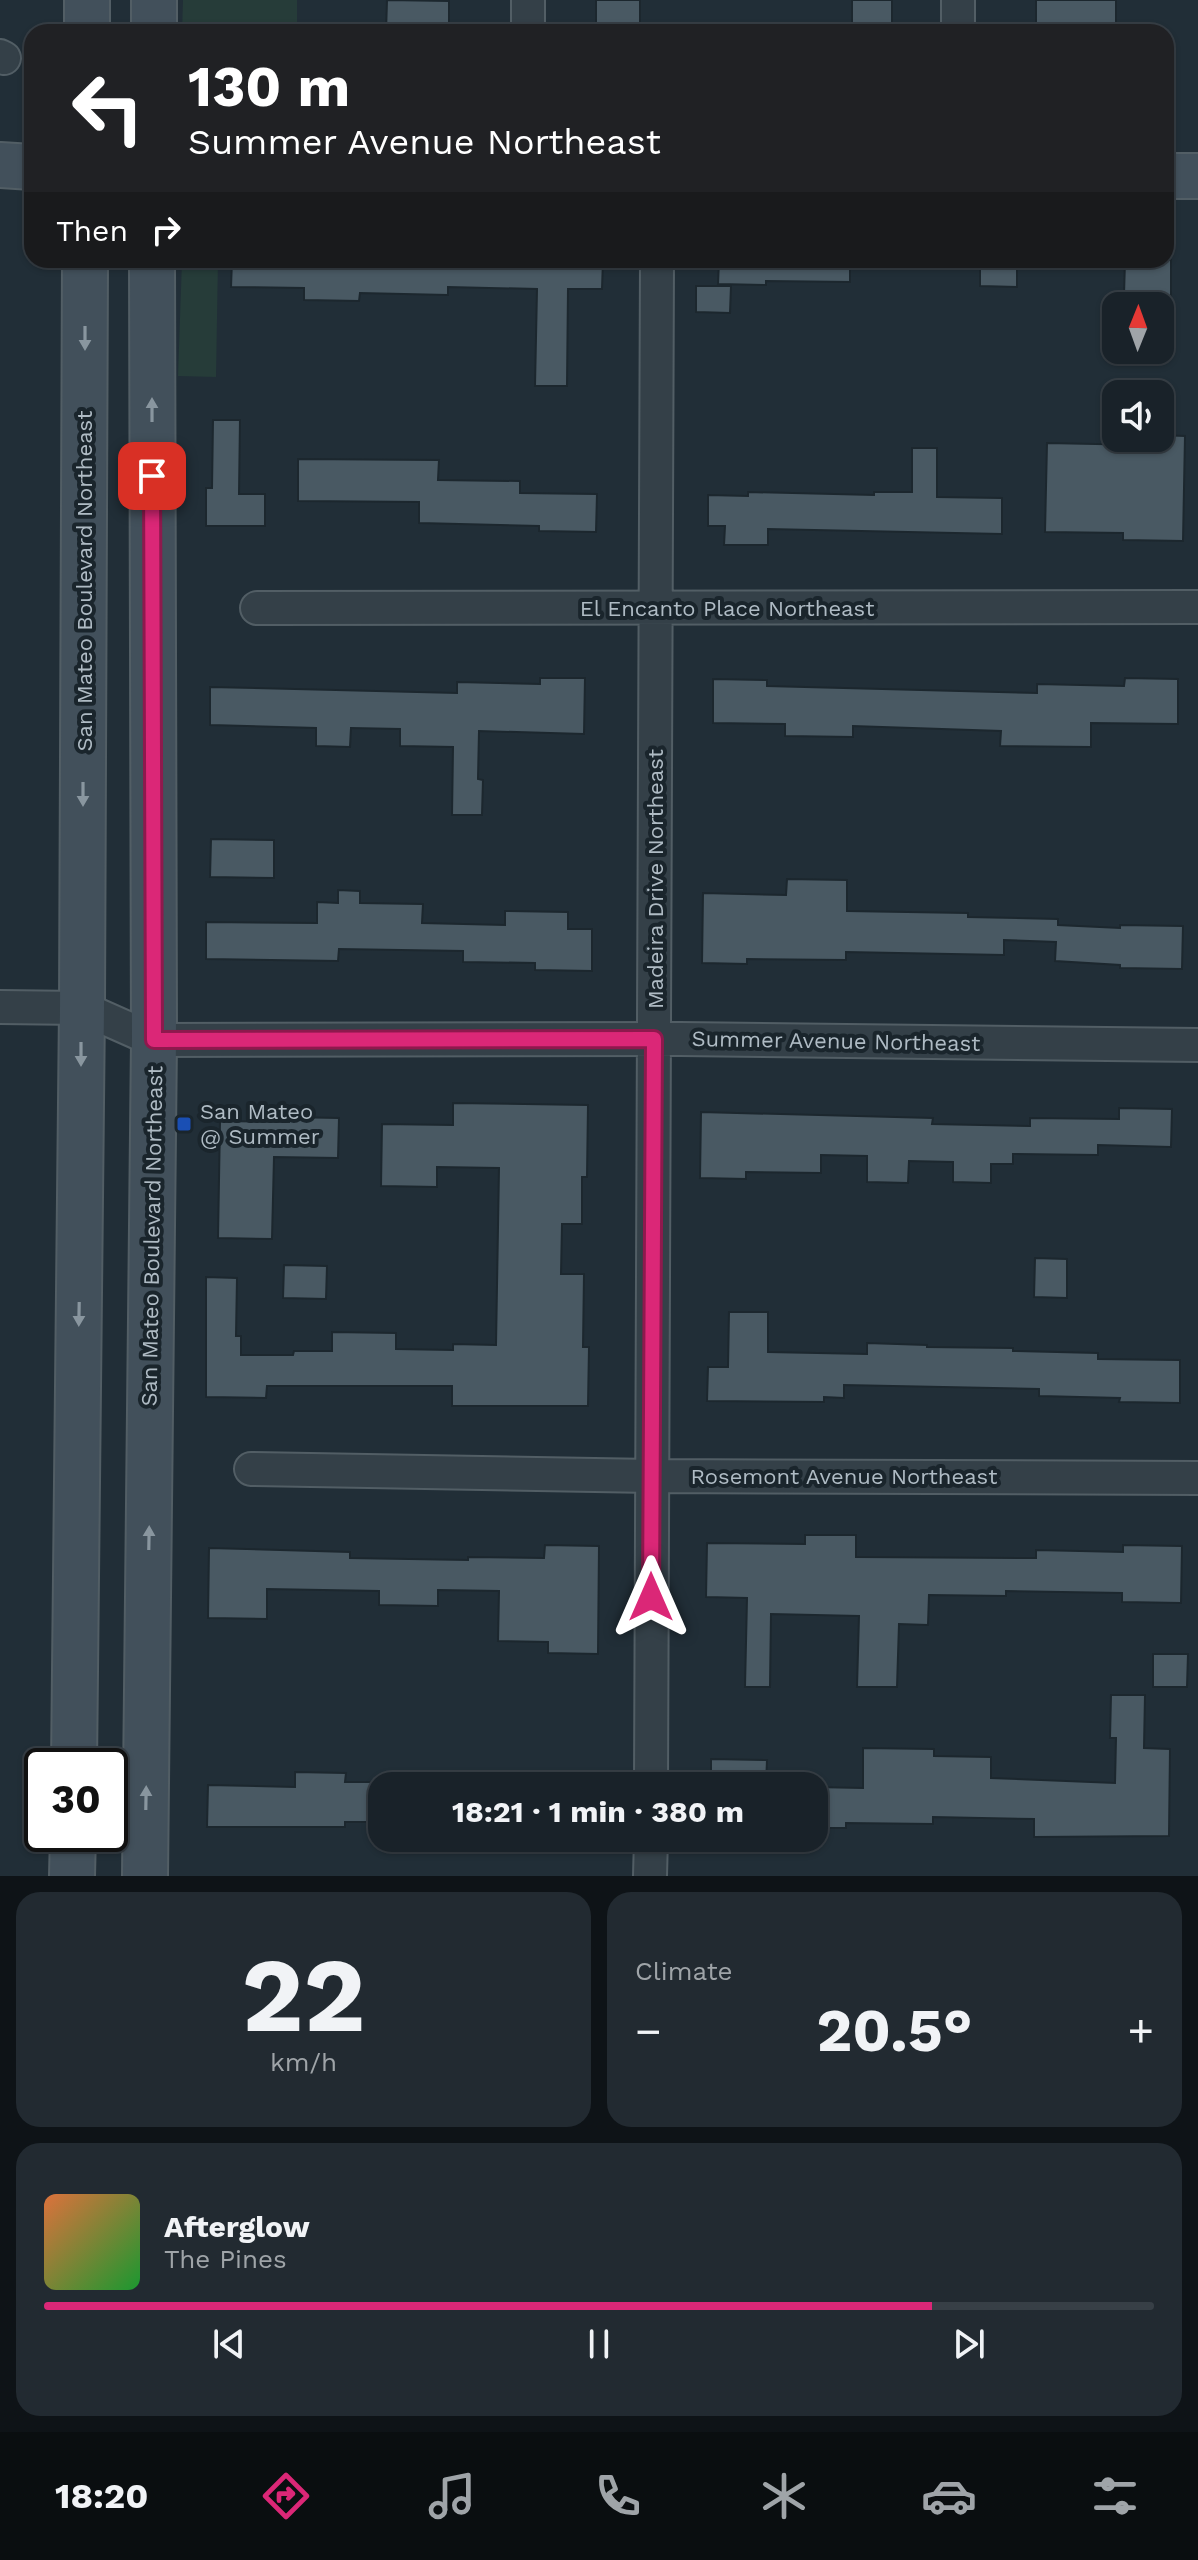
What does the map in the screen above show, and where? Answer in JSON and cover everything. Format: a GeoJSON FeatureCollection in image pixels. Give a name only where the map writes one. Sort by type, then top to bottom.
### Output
{"type":"FeatureCollection","features":[{"type":"Feature","properties":{"kind":"main road"},"geometry":{"type":"LineString","coordinates":[[87,0],[87,24]]}},
{"type":"Feature","properties":{"kind":"main road"},"geometry":{"type":"LineString","coordinates":[[154,0],[154,24]]}},
{"type":"Feature","properties":{"kind":"main road"},"geometry":{"type":"LineString","coordinates":[[0,165],[24,166]]}},
{"type":"Feature","properties":{"kind":"main road"},"geometry":{"type":"LineString","coordinates":[[1174,176],[1198,176]]}},
{"type":"Feature","properties":{"kind":"main road","name":"San Mateo Boulevard Northeast"},"geometry":{"type":"LineString","coordinates":[[74,1748],[82,1008],[85,268]]}},
{"type":"Feature","properties":{"kind":"main road","name":"San Mateo Boulevard Northeast"},"geometry":{"type":"LineString","coordinates":[[145,1876],[154,1040],[152,268]]}},
{"type":"Feature","properties":{"kind":"main road"},"geometry":{"type":"LineString","coordinates":[[72,1876],[73,1852]]}},
{"type":"Feature","properties":{"kind":"street"},"geometry":{"type":"LineString","coordinates":[[528,0],[528,24]]}},
{"type":"Feature","properties":{"kind":"street"},"geometry":{"type":"LineString","coordinates":[[958,0],[958,24]]}},
{"type":"Feature","properties":{"kind":"street","name":"Madeira Drive Northeast"},"geometry":{"type":"LineString","coordinates":[[651,1772],[657,268]]}},
{"type":"Feature","properties":{"kind":"street","name":"El Encanto Place Northeast"},"geometry":{"type":"LineString","coordinates":[[257,608],[1198,607]]}},
{"type":"Feature","properties":{"kind":"street","name":"Summer Avenue Northeast"},"geometry":{"type":"LineString","coordinates":[[0,1007],[82,1008],[154,1040],[654,1039],[1198,1045]]}},
{"type":"Feature","properties":{"kind":"street","name":"Rosemont Avenue Northeast"},"geometry":{"type":"LineString","coordinates":[[251,1469],[652,1476],[1198,1478]]}},
{"type":"Feature","properties":{"kind":"street"},"geometry":{"type":"LineString","coordinates":[[650,1876],[651,1852]]}},
{"type":"Feature","properties":{"kind":"green space"},"geometry":{"type":"Polygon","coordinates":[[[183,0],[297,0],[297,24],[182,24],[183,0]]]}},
{"type":"Feature","properties":{"kind":"green space"},"geometry":{"type":"Polygon","coordinates":[[[182,268],[218,268],[216,377],[178,376],[182,268]]]}},
{"type":"Feature","properties":{"kind":"building"},"geometry":{"type":"Polygon","coordinates":[[[387,0],[449,1],[449,24],[386,24],[387,0]]]}},
{"type":"Feature","properties":{"kind":"building"},"geometry":{"type":"Polygon","coordinates":[[[596,0],[640,0],[640,24],[596,24],[596,0]]]}},
{"type":"Feature","properties":{"kind":"building"},"geometry":{"type":"Polygon","coordinates":[[[852,0],[892,0],[892,24],[852,24],[852,0]]]}},
{"type":"Feature","properties":{"kind":"building"},"geometry":{"type":"Polygon","coordinates":[[[1036,0],[1116,0],[1116,24],[1036,24],[1036,0]]]}},
{"type":"Feature","properties":{"kind":"building"},"geometry":{"type":"Polygon","coordinates":[[[232,268],[603,268],[602,289],[568,289],[567,386],[535,386],[537,289],[448,287],[448,295],[360,293],[359,301],[304,300],[304,288],[231,287],[232,268]]]}},
{"type":"Feature","properties":{"kind":"building"},"geometry":{"type":"Polygon","coordinates":[[[719,268],[850,268],[850,282],[718,284],[719,268]]]}},
{"type":"Feature","properties":{"kind":"building"},"geometry":{"type":"Polygon","coordinates":[[[980,268],[1017,268],[1017,287],[980,286],[980,268]]]}},
{"type":"Feature","properties":{"kind":"building"},"geometry":{"type":"Polygon","coordinates":[[[1125,268],[1171,268],[1171,292],[1124,292],[1125,268]]]}},
{"type":"Feature","properties":{"kind":"building"},"geometry":{"type":"Polygon","coordinates":[[[696,286],[731,286],[730,313],[696,312],[696,286]]]}},
{"type":"Feature","properties":{"kind":"building"},"geometry":{"type":"Polygon","coordinates":[[[213,420],[240,420],[239,494],[265,494],[265,526],[206,526],[206,488],[212,488],[213,420]]]}},
{"type":"Feature","properties":{"kind":"building"},"geometry":{"type":"Polygon","coordinates":[[[1174,436],[1185,436],[1183,541],[1123,540],[1123,533],[1045,532],[1047,443],[1102,444],[1102,452],[1174,452],[1174,436]]]}},
{"type":"Feature","properties":{"kind":"building"},"geometry":{"type":"Polygon","coordinates":[[[912,448],[937,448],[937,497],[1002,498],[1002,534],[768,529],[768,545],[724,545],[725,526],[708,526],[708,495],[748,496],[748,492],[874,495],[874,492],[912,492],[912,448]]]}},
{"type":"Feature","properties":{"kind":"building"},"geometry":{"type":"Polygon","coordinates":[[[298,459],[439,460],[438,480],[520,481],[520,493],[597,494],[596,532],[539,531],[539,526],[419,523],[419,502],[298,501],[298,459]]]}},
{"type":"Feature","properties":{"kind":"building"},"geometry":{"type":"Polygon","coordinates":[[[540,678],[585,678],[584,734],[479,731],[478,779],[483,780],[482,815],[452,815],[453,747],[400,746],[400,729],[351,728],[350,747],[316,746],[316,728],[210,725],[210,687],[457,693],[457,682],[540,684],[540,678]]]}},
{"type":"Feature","properties":{"kind":"building"},"geometry":{"type":"Polygon","coordinates":[[[1125,678],[1178,679],[1178,724],[1091,723],[1091,747],[1000,746],[1001,731],[853,726],[853,737],[785,736],[785,724],[713,723],[713,679],[767,680],[767,686],[1037,693],[1037,684],[1124,686],[1125,678]]]}},
{"type":"Feature","properties":{"kind":"building"},"geometry":{"type":"Polygon","coordinates":[[[211,839],[274,840],[274,878],[210,877],[211,839]]]}},
{"type":"Feature","properties":{"kind":"building"},"geometry":{"type":"Polygon","coordinates":[[[787,879],[847,880],[847,911],[968,913],[968,917],[1058,919],[1058,925],[1120,928],[1120,925],[1183,926],[1182,969],[1120,968],[1120,965],[1055,961],[1056,942],[1004,940],[1004,955],[846,952],[846,960],[747,959],[747,964],[702,963],[703,893],[786,895],[787,879]]]}},
{"type":"Feature","properties":{"kind":"building"},"geometry":{"type":"Polygon","coordinates":[[[338,890],[360,891],[360,903],[423,904],[422,923],[505,925],[505,911],[568,912],[568,929],[592,929],[592,971],[535,970],[535,963],[463,962],[463,951],[339,949],[338,961],[206,959],[206,922],[317,923],[317,902],[338,903],[338,890]]]}},
{"type":"Feature","properties":{"kind":"building"},"geometry":{"type":"Polygon","coordinates":[[[453,1103],[588,1105],[587,1177],[582,1177],[582,1224],[562,1224],[561,1274],[584,1274],[583,1347],[589,1347],[588,1406],[452,1406],[452,1386],[267,1386],[266,1398],[206,1397],[206,1277],[237,1278],[236,1336],[241,1336],[241,1355],[332,1351],[332,1332],[396,1333],[396,1349],[453,1350],[453,1344],[496,1345],[499,1168],[437,1167],[437,1187],[381,1186],[382,1124],[453,1125],[453,1103]]]}},
{"type":"Feature","properties":{"kind":"building"},"geometry":{"type":"Polygon","coordinates":[[[1119,1108],[1172,1109],[1171,1147],[1098,1145],[1098,1155],[1013,1154],[1013,1164],[991,1164],[991,1183],[953,1182],[953,1162],[909,1161],[908,1183],[867,1182],[867,1156],[821,1155],[821,1173],[746,1172],[746,1179],[700,1178],[701,1112],[933,1118],[932,1124],[1030,1126],[1030,1118],[1119,1119],[1119,1108]]]}},
{"type":"Feature","properties":{"kind":"building"},"geometry":{"type":"Polygon","coordinates":[[[289,1117],[339,1118],[338,1158],[274,1157],[272,1239],[218,1238],[220,1121],[289,1122],[289,1117]]]}},
{"type":"Feature","properties":{"kind":"building"},"geometry":{"type":"Polygon","coordinates":[[[1035,1258],[1067,1259],[1067,1298],[1034,1297],[1035,1258]]]}},
{"type":"Feature","properties":{"kind":"building"},"geometry":{"type":"Polygon","coordinates":[[[284,1265],[327,1266],[326,1299],[283,1298],[284,1265]]]}},
{"type":"Feature","properties":{"kind":"building"},"geometry":{"type":"Polygon","coordinates":[[[729,1312],[768,1312],[768,1352],[867,1354],[867,1343],[1098,1353],[1098,1359],[1180,1360],[1180,1403],[1039,1396],[1039,1389],[844,1385],[844,1398],[824,1397],[824,1402],[707,1401],[708,1367],[728,1367],[729,1312]]]}},
{"type":"Feature","properties":{"kind":"building"},"geometry":{"type":"Polygon","coordinates":[[[805,1535],[856,1535],[856,1557],[1036,1558],[1036,1550],[1123,1552],[1123,1545],[1182,1546],[1181,1603],[1122,1602],[1122,1593],[1006,1591],[1006,1596],[929,1595],[928,1625],[899,1624],[897,1687],[857,1687],[859,1616],[771,1614],[770,1687],[745,1687],[747,1598],[706,1597],[707,1543],[805,1544],[805,1535]]]}},
{"type":"Feature","properties":{"kind":"building"},"geometry":{"type":"Polygon","coordinates":[[[545,1545],[599,1546],[598,1654],[548,1653],[548,1642],[498,1641],[499,1591],[438,1590],[438,1606],[379,1605],[379,1591],[267,1589],[267,1619],[208,1618],[209,1548],[350,1552],[350,1558],[468,1560],[468,1557],[544,1558],[545,1545]]]}},
{"type":"Feature","properties":{"kind":"building"},"geometry":{"type":"Polygon","coordinates":[[[1153,1654],[1188,1654],[1187,1687],[1153,1687],[1153,1654]]]}},
{"type":"Feature","properties":{"kind":"building"},"geometry":{"type":"Polygon","coordinates":[[[1111,1695],[1145,1695],[1144,1748],[1170,1749],[1169,1836],[1034,1837],[1034,1819],[933,1817],[933,1824],[846,1823],[846,1828],[828,1828],[828,1787],[863,1788],[863,1748],[934,1749],[934,1756],[991,1757],[991,1778],[1115,1783],[1116,1738],[1110,1738],[1111,1695]]]}},
{"type":"Feature","properties":{"kind":"building"},"geometry":{"type":"Polygon","coordinates":[[[711,1759],[767,1760],[767,1772],[711,1772],[711,1759]]]}},
{"type":"Feature","properties":{"kind":"building"},"geometry":{"type":"Polygon","coordinates":[[[295,1772],[346,1773],[345,1782],[368,1782],[368,1822],[345,1822],[345,1827],[207,1827],[208,1785],[295,1787],[295,1772]]]}},
{"type":"Feature","properties":{"kind":"place","name":"San Mateo @ Summer"},"geometry":{"type":"Point","coordinates":[184,1124]}},
{"type":"Feature","properties":{"kind":"route"},"geometry":{"type":"LineString","coordinates":[[152,476],[154,1040],[654,1039],[651,1597]]}}]}
